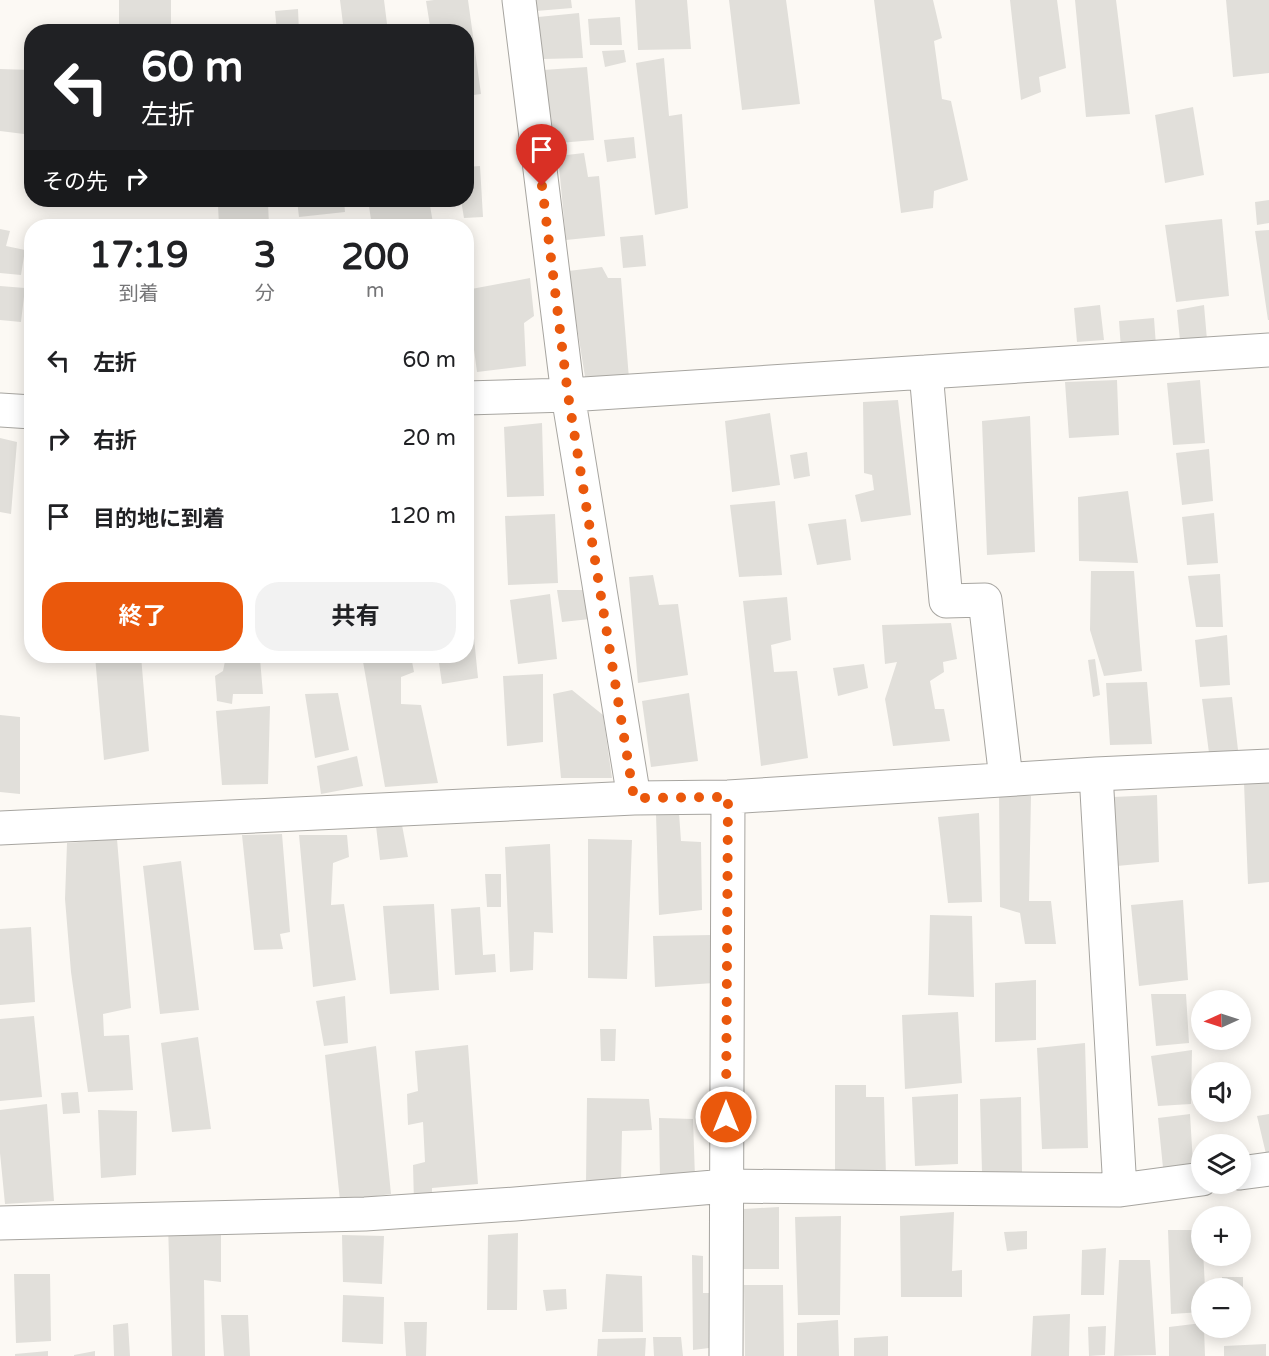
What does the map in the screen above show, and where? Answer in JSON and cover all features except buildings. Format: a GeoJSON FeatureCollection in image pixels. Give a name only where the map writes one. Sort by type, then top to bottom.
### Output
{"type":"FeatureCollection","features":[{"type":"Feature","properties":{"kind":"street"},"geometry":{"type":"LineString","coordinates":[[519,0],[568,395],[634,798]]}},
{"type":"Feature","properties":{"kind":"street"},"geometry":{"type":"LineString","coordinates":[[474,398],[568,395],[1269,350]]}},
{"type":"Feature","properties":{"kind":"street"},"geometry":{"type":"LineString","coordinates":[[926,372],[946,601],[984,600],[1006,779]]}},
{"type":"Feature","properties":{"kind":"street"},"geometry":{"type":"LineString","coordinates":[[0,410],[24,412]]}},
{"type":"Feature","properties":{"kind":"street"},"geometry":{"type":"LineString","coordinates":[[0,828],[634,798],[728,797],[1006,779],[1269,766]]}},
{"type":"Feature","properties":{"kind":"street"},"geometry":{"type":"LineString","coordinates":[[1096,774],[1120,1190]]}},
{"type":"Feature","properties":{"kind":"street"},"geometry":{"type":"LineString","coordinates":[[726,1356],[728,797]]}},
{"type":"Feature","properties":{"kind":"street"},"geometry":{"type":"LineString","coordinates":[[1251,1171],[1269,1169]]}},
{"type":"Feature","properties":{"kind":"street"},"geometry":{"type":"LineString","coordinates":[[0,1223],[365,1214],[726,1186],[1120,1190],[1191,1180]]}},
{"type":"Feature","properties":{"kind":"route"},"geometry":{"type":"LineString","coordinates":[[542,186],[568,395],[634,798],[728,797],[726,1117]]}}]}
